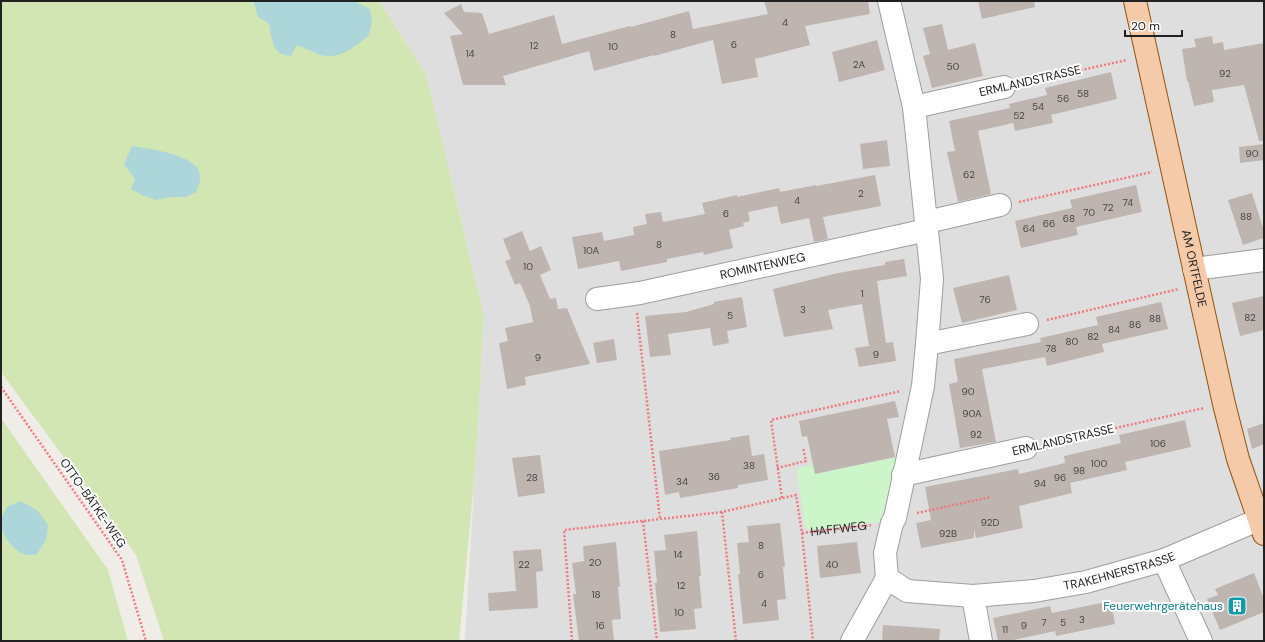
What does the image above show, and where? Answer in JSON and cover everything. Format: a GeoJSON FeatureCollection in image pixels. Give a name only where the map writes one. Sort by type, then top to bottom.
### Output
{"type":"FeatureCollection","features":[{"type":"Feature","properties":{"kind":"main road","name":"AM ORTFELDE"},"geometry":{"type":"LineString","coordinates":[[1135,1],[1224,404],[1238,459],[1261,527]]}},
{"type":"Feature","properties":{"kind":"street"},"geometry":{"type":"LineString","coordinates":[[852,641],[887,578],[885,553],[916,424],[923,386],[928,344],[932,279],[914,107],[889,1]]}},
{"type":"Feature","properties":{"kind":"street","name":"ERMLANDSTRASSE"},"geometry":{"type":"LineString","coordinates":[[914,107],[1004,87]]}},
{"type":"Feature","properties":{"kind":"street"},"geometry":{"type":"LineString","coordinates":[[927,226],[1000,206]]}},
{"type":"Feature","properties":{"kind":"street","name":"ROMINTENWEG"},"geometry":{"type":"LineString","coordinates":[[598,299],[634,294],[927,226]]}},
{"type":"Feature","properties":{"kind":"street"},"geometry":{"type":"LineString","coordinates":[[1196,277],[1264,260]]}},
{"type":"Feature","properties":{"kind":"street"},"geometry":{"type":"LineString","coordinates":[[928,344],[1027,324]]}},
{"type":"Feature","properties":{"kind":"street","name":"ERMLANDSTRASSE"},"geometry":{"type":"LineString","coordinates":[[903,475],[1026,448]]}},
{"type":"Feature","properties":{"kind":"street","name":"TRAKEHNERSTRASSE"},"geometry":{"type":"LineString","coordinates":[[887,578],[907,590],[973,596],[1034,591],[1086,582],[1164,560],[1261,527]]}},
{"type":"Feature","properties":{"kind":"street"},"geometry":{"type":"LineString","coordinates":[[1164,560],[1201,641]]}},
{"type":"Feature","properties":{"kind":"street"},"geometry":{"type":"LineString","coordinates":[[973,596],[981,641]]}},
{"type":"Feature","properties":{"kind":"path","name":"ERMLANDSTRASSE"},"geometry":{"type":"LineString","coordinates":[[1004,87],[1147,55]]}},
{"type":"Feature","properties":{"kind":"path"},"geometry":{"type":"LineString","coordinates":[[1000,206],[1172,168]]}},
{"type":"Feature","properties":{"kind":"path"},"geometry":{"type":"LineString","coordinates":[[1027,324],[1196,277]]}},
{"type":"Feature","properties":{"kind":"path"},"geometry":{"type":"LineString","coordinates":[[634,294],[660,519]]}},
{"type":"Feature","properties":{"kind":"path"},"geometry":{"type":"LineString","coordinates":[[782,498],[771,420],[923,386]]}},
{"type":"Feature","properties":{"kind":"path","name":"OTTO-BÄTKE-WEG"},"geometry":{"type":"LineString","coordinates":[[1,387],[122,560],[146,641]]}},
{"type":"Feature","properties":{"kind":"path","name":"ERMLANDSTRASSE"},"geometry":{"type":"LineString","coordinates":[[1026,448],[1224,404]]}},
{"type":"Feature","properties":{"kind":"path"},"geometry":{"type":"LineString","coordinates":[[777,468],[806,461],[803,448]]}},
{"type":"Feature","properties":{"kind":"path","name":"HAFFWEG"},"geometry":{"type":"LineString","coordinates":[[572,641],[564,530],[722,512],[796,495],[802,533],[894,520]]}},
{"type":"Feature","properties":{"kind":"path"},"geometry":{"type":"LineString","coordinates":[[894,520],[991,497]]}},
{"type":"Feature","properties":{"kind":"path"},"geometry":{"type":"LineString","coordinates":[[722,512],[736,641]]}},
{"type":"Feature","properties":{"kind":"path"},"geometry":{"type":"LineString","coordinates":[[643,522],[657,641]]}},
{"type":"Feature","properties":{"kind":"path"},"geometry":{"type":"LineString","coordinates":[[802,533],[813,641]]}},
{"type":"Feature","properties":{"kind":"shaded area"},"geometry":{"type":"Polygon","coordinates":[[[379,1],[1264,1],[1264,641],[465,641],[484,316],[426,74],[379,1]]]}},
{"type":"Feature","properties":{"kind":"green space"},"geometry":{"type":"Polygon","coordinates":[[[1,1],[379,1],[426,74],[484,316],[475,472],[459,641],[164,641],[136,555],[1,372],[1,1]]]}},
{"type":"Feature","properties":{"kind":"green space"},"geometry":{"type":"Polygon","coordinates":[[[1,418],[108,570],[128,641],[1,641],[1,418]]]}},
{"type":"Feature","properties":{"kind":"green space"},"geometry":{"type":"Polygon","coordinates":[[[897,457],[881,522],[809,530],[805,527],[797,471],[799,467],[813,465],[815,474],[897,457]]]}},
{"type":"Feature","properties":{"kind":"water"},"geometry":{"type":"Polygon","coordinates":[[[256,1],[354,1],[370,9],[372,21],[369,35],[352,48],[339,55],[325,56],[297,45],[291,56],[285,55],[276,49],[272,40],[269,24],[258,17],[254,3],[256,1]]]}},
{"type":"Feature","properties":{"kind":"water"},"geometry":{"type":"Polygon","coordinates":[[[132,146],[182,157],[190,162],[197,168],[200,175],[200,182],[196,192],[186,197],[172,197],[156,200],[131,189],[135,179],[124,164],[132,146]]]}},
{"type":"Feature","properties":{"kind":"water"},"geometry":{"type":"Polygon","coordinates":[[[21,501],[37,510],[48,525],[46,540],[37,554],[27,555],[19,552],[7,540],[2,530],[1,519],[7,507],[21,501]]]}},
{"type":"Feature","properties":{"kind":"building"},"geometry":{"type":"Polygon","coordinates":[[[764,1],[868,1],[870,14],[805,26],[810,45],[755,59],[758,77],[722,84],[713,40],[594,71],[589,51],[503,76],[506,85],[463,85],[450,36],[463,34],[444,13],[461,4],[464,12],[482,13],[489,34],[554,15],[562,44],[689,11],[693,29],[768,14],[764,1]]]}},
{"type":"Feature","properties":{"kind":"building"},"geometry":{"type":"Polygon","coordinates":[[[978,1],[1034,1],[1035,7],[982,19],[978,1]]]}},
{"type":"Feature","properties":{"kind":"building"},"geometry":{"type":"Polygon","coordinates":[[[942,24],[948,50],[975,43],[983,76],[932,88],[923,56],[930,54],[923,28],[942,24]]]}},
{"type":"Feature","properties":{"kind":"building"},"geometry":{"type":"Polygon","coordinates":[[[1212,36],[1213,44],[1223,42],[1224,50],[1264,43],[1264,141],[1259,141],[1244,85],[1212,90],[1214,102],[1194,106],[1187,81],[1182,49],[1196,47],[1194,39],[1212,36]]]}},
{"type":"Feature","properties":{"kind":"building"},"geometry":{"type":"Polygon","coordinates":[[[877,40],[885,70],[839,82],[832,52],[877,40]]]}},
{"type":"Feature","properties":{"kind":"building"},"geometry":{"type":"Polygon","coordinates":[[[1111,72],[1117,99],[1051,115],[1053,123],[1015,131],[1013,123],[978,131],[991,194],[958,202],[947,152],[955,151],[949,121],[1010,108],[1009,104],[1047,95],[1045,88],[1111,72]]]}},
{"type":"Feature","properties":{"kind":"building"},"geometry":{"type":"Polygon","coordinates":[[[887,140],[890,166],[863,169],[860,144],[887,140]]]}},
{"type":"Feature","properties":{"kind":"building"},"geometry":{"type":"Polygon","coordinates":[[[1264,144],[1264,160],[1240,163],[1239,147],[1264,144]]]}},
{"type":"Feature","properties":{"kind":"building"},"geometry":{"type":"Polygon","coordinates":[[[875,175],[881,206],[823,217],[828,239],[814,242],[809,218],[781,224],[777,206],[748,212],[750,221],[743,223],[744,226],[729,230],[733,248],[704,255],[703,252],[667,259],[667,262],[621,271],[619,261],[578,269],[572,237],[602,232],[604,241],[634,235],[633,227],[647,224],[645,214],[661,212],[663,222],[705,214],[702,203],[737,195],[737,197],[779,188],[780,192],[875,175]]]}},
{"type":"Feature","properties":{"kind":"building"},"geometry":{"type":"Polygon","coordinates":[[[1136,185],[1142,212],[1076,227],[1078,235],[1021,248],[1015,221],[1072,208],[1070,200],[1136,185]]]}},
{"type":"Feature","properties":{"kind":"building"},"geometry":{"type":"Polygon","coordinates":[[[1252,193],[1264,231],[1264,238],[1243,245],[1228,200],[1252,193]]]}},
{"type":"Feature","properties":{"kind":"building"},"geometry":{"type":"Polygon","coordinates":[[[522,231],[530,251],[541,246],[551,270],[540,275],[550,299],[556,298],[558,309],[567,308],[590,364],[525,377],[526,385],[507,389],[499,343],[508,341],[505,328],[533,322],[530,306],[520,283],[515,285],[505,261],[511,259],[503,239],[522,231]]]}},
{"type":"Feature","properties":{"kind":"building"},"geometry":{"type":"Polygon","coordinates":[[[904,259],[907,276],[877,281],[886,343],[893,342],[896,361],[859,367],[855,348],[869,346],[862,304],[828,310],[833,329],[784,337],[773,289],[838,273],[885,265],[885,262],[904,259]]]}},
{"type":"Feature","properties":{"kind":"building"},"geometry":{"type":"Polygon","coordinates":[[[1009,275],[1017,310],[962,323],[953,288],[1009,275]]]}},
{"type":"Feature","properties":{"kind":"building"},"geometry":{"type":"Polygon","coordinates":[[[1264,296],[1264,330],[1240,336],[1232,303],[1264,296]]]}},
{"type":"Feature","properties":{"kind":"building"},"geometry":{"type":"Polygon","coordinates":[[[742,297],[747,327],[727,331],[729,343],[713,346],[710,328],[668,334],[671,355],[650,357],[645,316],[686,312],[714,304],[714,302],[742,297]]]}},
{"type":"Feature","properties":{"kind":"building"},"geometry":{"type":"Polygon","coordinates":[[[1161,302],[1168,329],[1102,344],[1104,352],[1047,366],[1045,357],[982,369],[996,442],[960,448],[949,384],[958,382],[954,359],[1041,342],[1040,338],[1098,325],[1096,317],[1161,302]]]}},
{"type":"Feature","properties":{"kind":"building"},"geometry":{"type":"Polygon","coordinates":[[[614,339],[617,360],[597,363],[593,343],[614,339]]]}},
{"type":"Feature","properties":{"kind":"building"},"geometry":{"type":"Polygon","coordinates":[[[895,401],[899,417],[887,419],[895,457],[815,474],[807,436],[802,437],[799,421],[895,401]]]}},
{"type":"Feature","properties":{"kind":"building"},"geometry":{"type":"Polygon","coordinates":[[[1185,420],[1191,447],[1125,462],[1127,470],[1070,483],[1072,493],[1019,506],[1023,528],[976,538],[974,530],[974,538],[921,548],[916,523],[931,520],[925,487],[1018,469],[1019,474],[1065,463],[1064,456],[1121,443],[1119,435],[1185,420]]]}},
{"type":"Feature","properties":{"kind":"building"},"geometry":{"type":"Polygon","coordinates":[[[1264,423],[1264,444],[1252,449],[1247,429],[1264,423]]]}},
{"type":"Feature","properties":{"kind":"building"},"geometry":{"type":"Polygon","coordinates":[[[749,435],[752,456],[764,454],[768,480],[738,485],[738,488],[680,498],[679,492],[665,495],[659,451],[731,440],[730,438],[749,435]]]}},
{"type":"Feature","properties":{"kind":"building"},"geometry":{"type":"Polygon","coordinates":[[[540,455],[545,493],[518,497],[512,458],[540,455]]]}},
{"type":"Feature","properties":{"kind":"building"},"geometry":{"type":"Polygon","coordinates":[[[780,523],[785,567],[783,567],[786,599],[777,600],[779,620],[743,624],[738,574],[740,574],[737,543],[749,542],[747,526],[780,523]]]}},
{"type":"Feature","properties":{"kind":"building"},"geometry":{"type":"Polygon","coordinates":[[[697,531],[702,608],[694,609],[696,629],[660,632],[655,583],[657,583],[654,551],[666,550],[664,535],[697,531]]]}},
{"type":"Feature","properties":{"kind":"building"},"geometry":{"type":"Polygon","coordinates":[[[616,542],[621,619],[612,620],[614,640],[579,641],[573,594],[576,594],[572,563],[584,561],[583,546],[616,542]]]}},
{"type":"Feature","properties":{"kind":"building"},"geometry":{"type":"Polygon","coordinates":[[[857,542],[861,573],[820,578],[817,546],[857,542]]]}},
{"type":"Feature","properties":{"kind":"building"},"geometry":{"type":"Polygon","coordinates":[[[541,549],[543,571],[536,572],[538,608],[489,611],[488,593],[516,591],[513,551],[541,549]]]}},
{"type":"Feature","properties":{"kind":"building","name":"Feuerwehrgerätehaus"},"geometry":{"type":"Polygon","coordinates":[[[1254,573],[1264,599],[1264,612],[1220,630],[1207,599],[1218,595],[1215,589],[1254,573]]]}},
{"type":"Feature","properties":{"kind":"building"},"geometry":{"type":"Polygon","coordinates":[[[1111,601],[1115,624],[1056,636],[1055,631],[1009,641],[998,641],[993,618],[1050,606],[1052,613],[1111,601]]]}},
{"type":"Feature","properties":{"kind":"building"},"geometry":{"type":"Polygon","coordinates":[[[883,625],[940,629],[939,641],[882,641],[883,625]]]}},
{"type":"Feature","properties":{"kind":"place","name":"Feuerwehrgerätehaus"},"geometry":{"type":"Point","coordinates":[1237,606]}}]}
